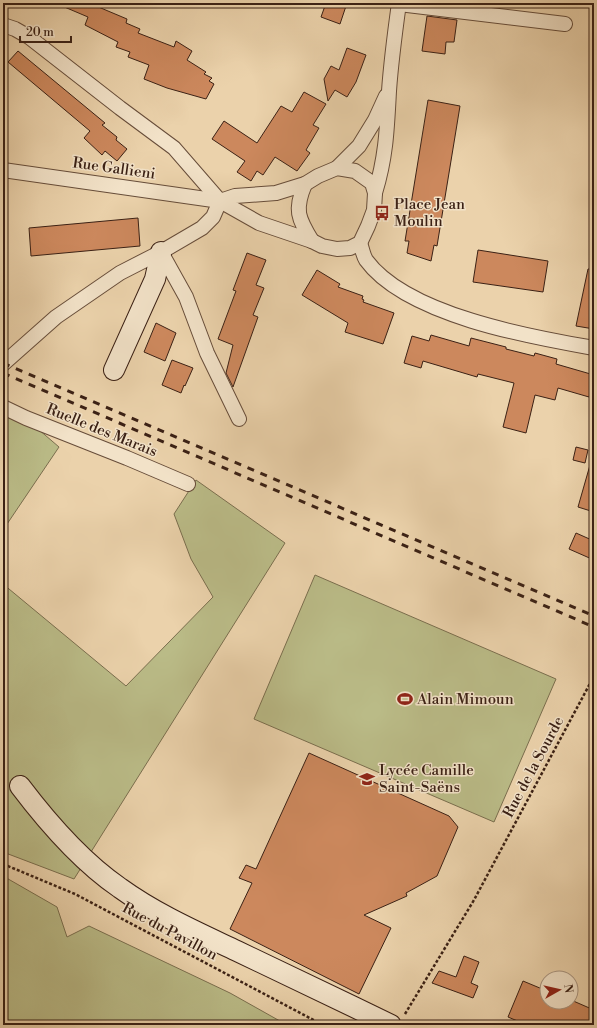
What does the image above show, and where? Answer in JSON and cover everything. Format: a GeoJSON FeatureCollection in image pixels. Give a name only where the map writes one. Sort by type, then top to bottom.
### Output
{"type":"FeatureCollection","features":[{"type":"Feature","properties":{"kind":"main road"},"geometry":{"type":"LineString","coordinates":[[114,370],[155,279],[161,252]]}},
{"type":"Feature","properties":{"kind":"main road"},"geometry":{"type":"LineString","coordinates":[[20,786],[35,806],[82,857],[119,888],[162,915],[397,1022]]}},
{"type":"Feature","properties":{"kind":"street"},"geometry":{"type":"LineString","coordinates":[[389,90],[375,120],[359,146],[337,168],[318,176],[305,184],[299,199],[298,211],[301,222],[312,241],[322,246],[337,249],[350,248],[360,243],[374,210],[375,193],[382,173],[385,155],[389,90],[399,4],[565,24]]}},
{"type":"Feature","properties":{"kind":"street"},"geometry":{"type":"LineString","coordinates":[[3,25],[15,29],[29,37],[174,148],[220,201],[214,217],[202,228],[161,252],[120,273],[56,317],[3,364]]}},
{"type":"Feature","properties":{"kind":"street"},"geometry":{"type":"LineString","coordinates":[[337,168],[355,171],[372,183],[375,193]]}},
{"type":"Feature","properties":{"kind":"street","name":"Rue Gallieni"},"geometry":{"type":"LineString","coordinates":[[3,170],[220,201],[259,223],[312,241]]}},
{"type":"Feature","properties":{"kind":"street","name":"Rue Gallieni"},"geometry":{"type":"LineString","coordinates":[[220,201],[235,196],[276,193],[305,184]]}},
{"type":"Feature","properties":{"kind":"street"},"geometry":{"type":"LineString","coordinates":[[360,243],[365,259],[381,277],[407,294],[438,308],[477,323],[542,339],[594,348]]}},
{"type":"Feature","properties":{"kind":"street"},"geometry":{"type":"LineString","coordinates":[[161,252],[186,297],[207,353],[239,419]]}},
{"type":"Feature","properties":{"kind":"street","name":"Ruelle des Marais"},"geometry":{"type":"LineString","coordinates":[[3,407],[26,418],[188,484]]}},
{"type":"Feature","properties":{"kind":"path","name":"Rue de la Sourde"},"geometry":{"type":"LineString","coordinates":[[397,1022],[474,900],[594,676]]}},
{"type":"Feature","properties":{"kind":"path","name":"Rue du Pavillon"},"geometry":{"type":"LineString","coordinates":[[3,864],[75,894],[323,1025]]}},
{"type":"Feature","properties":{"kind":"green space"},"geometry":{"type":"Polygon","coordinates":[[[3,399],[59,447],[3,530],[3,399]]]}},
{"type":"Feature","properties":{"kind":"green space"},"geometry":{"type":"Polygon","coordinates":[[[196,480],[285,543],[74,879],[3,852],[3,584],[126,686],[213,597],[191,559],[174,514],[196,480]]]}},
{"type":"Feature","properties":{"kind":"green space","name":"Alain Mimoun"},"geometry":{"type":"Polygon","coordinates":[[[315,575],[556,679],[494,822],[254,719],[315,575]]]}},
{"type":"Feature","properties":{"kind":"green space"},"geometry":{"type":"Polygon","coordinates":[[[3,876],[57,907],[67,937],[89,926],[230,993],[287,1025],[3,1025],[3,876]]]}},
{"type":"Feature","properties":{"kind":"building"},"geometry":{"type":"Polygon","coordinates":[[[55,3],[89,3],[127,19],[126,23],[140,29],[138,33],[174,47],[176,41],[192,51],[187,60],[206,72],[204,74],[212,78],[209,81],[214,84],[206,99],[167,88],[144,79],[149,65],[128,57],[130,52],[116,47],[118,42],[85,25],[88,17],[55,3]]]}},
{"type":"Feature","properties":{"kind":"building"},"geometry":{"type":"Polygon","coordinates":[[[326,3],[347,3],[340,24],[321,17],[326,3]]]}},
{"type":"Feature","properties":{"kind":"building"},"geometry":{"type":"Polygon","coordinates":[[[427,16],[457,20],[454,42],[446,42],[445,54],[422,51],[427,16]]]}},
{"type":"Feature","properties":{"kind":"building"},"geometry":{"type":"Polygon","coordinates":[[[347,48],[366,55],[356,82],[347,97],[335,90],[328,101],[324,79],[331,66],[339,70],[347,48]]]}},
{"type":"Feature","properties":{"kind":"building"},"geometry":{"type":"Polygon","coordinates":[[[18,51],[105,123],[102,125],[117,137],[116,140],[127,149],[117,161],[105,151],[102,155],[84,138],[90,131],[8,62],[18,51]]]}},
{"type":"Feature","properties":{"kind":"building"},"geometry":{"type":"Polygon","coordinates":[[[304,92],[326,104],[313,125],[319,128],[306,150],[310,153],[297,171],[275,157],[263,175],[257,171],[251,181],[237,172],[245,161],[212,139],[224,121],[257,143],[281,106],[292,112],[304,92]]]}},
{"type":"Feature","properties":{"kind":"building"},"geometry":{"type":"Polygon","coordinates":[[[428,100],[460,106],[437,246],[434,245],[431,261],[407,253],[409,241],[405,241],[428,100]]]}},
{"type":"Feature","properties":{"kind":"building"},"geometry":{"type":"Polygon","coordinates":[[[138,218],[140,246],[31,256],[29,228],[138,218]]]}},
{"type":"Feature","properties":{"kind":"building"},"geometry":{"type":"Polygon","coordinates":[[[478,250],[548,261],[543,292],[473,282],[478,250]]]}},
{"type":"Feature","properties":{"kind":"building"},"geometry":{"type":"Polygon","coordinates":[[[247,253],[266,260],[256,285],[264,288],[253,315],[258,317],[233,387],[226,373],[233,345],[218,339],[236,291],[233,290],[247,253]]]}},
{"type":"Feature","properties":{"kind":"building"},"geometry":{"type":"Polygon","coordinates":[[[588,269],[594,269],[594,329],[576,326],[588,269]]]}},
{"type":"Feature","properties":{"kind":"building"},"geometry":{"type":"Polygon","coordinates":[[[317,270],[340,284],[338,287],[363,296],[363,302],[394,313],[383,344],[345,332],[348,323],[302,295],[317,270]]]}},
{"type":"Feature","properties":{"kind":"building"},"geometry":{"type":"Polygon","coordinates":[[[156,323],[176,333],[165,361],[144,352],[156,323]]]}},
{"type":"Feature","properties":{"kind":"building"},"geometry":{"type":"Polygon","coordinates":[[[431,335],[469,346],[471,338],[534,356],[535,353],[557,359],[556,364],[594,375],[589,397],[558,388],[555,400],[535,395],[526,433],[503,427],[514,383],[478,374],[477,377],[423,361],[421,368],[404,363],[412,336],[429,341],[431,335]]]}},
{"type":"Feature","properties":{"kind":"building"},"geometry":{"type":"Polygon","coordinates":[[[172,360],[193,368],[181,393],[162,385],[172,360]]]}},
{"type":"Feature","properties":{"kind":"building"},"geometry":{"type":"Polygon","coordinates":[[[576,447],[588,450],[585,463],[573,460],[576,447]]]}},
{"type":"Feature","properties":{"kind":"building"},"geometry":{"type":"Polygon","coordinates":[[[590,465],[594,465],[594,512],[578,507],[590,465]]]}},
{"type":"Feature","properties":{"kind":"building"},"geometry":{"type":"Polygon","coordinates":[[[576,533],[594,541],[594,560],[569,549],[576,533]]]}},
{"type":"Feature","properties":{"kind":"building"},"geometry":{"type":"Polygon","coordinates":[[[309,753],[449,816],[458,827],[437,876],[406,893],[407,896],[364,915],[391,928],[359,994],[230,929],[252,883],[239,878],[246,865],[256,869],[309,753]]]}},
{"type":"Feature","properties":{"kind":"building"},"geometry":{"type":"Polygon","coordinates":[[[464,956],[479,962],[471,983],[478,986],[473,998],[432,983],[439,971],[456,977],[464,956]]]}},
{"type":"Feature","properties":{"kind":"building"},"geometry":{"type":"Polygon","coordinates":[[[523,981],[539,988],[539,1010],[579,1010],[579,1003],[594,1010],[594,1025],[527,1025],[508,1017],[523,981]]]}},
{"type":"Feature","properties":{"kind":"railway"},"geometry":{"type":"LineString","coordinates":[[3,363],[594,616]]}},
{"type":"Feature","properties":{"kind":"railway"},"geometry":{"type":"LineString","coordinates":[[3,373],[594,627]]}},
{"type":"Feature","properties":{"kind":"place","name":"Place Jean Moulin"},"geometry":{"type":"Point","coordinates":[382,213]}},
{"type":"Feature","properties":{"kind":"place","name":"Alain Mimoun"},"geometry":{"type":"Point","coordinates":[405,699]}},
{"type":"Feature","properties":{"kind":"place","name":"Lycée Camille Saint-Saëns"},"geometry":{"type":"Point","coordinates":[367,779]}}]}
